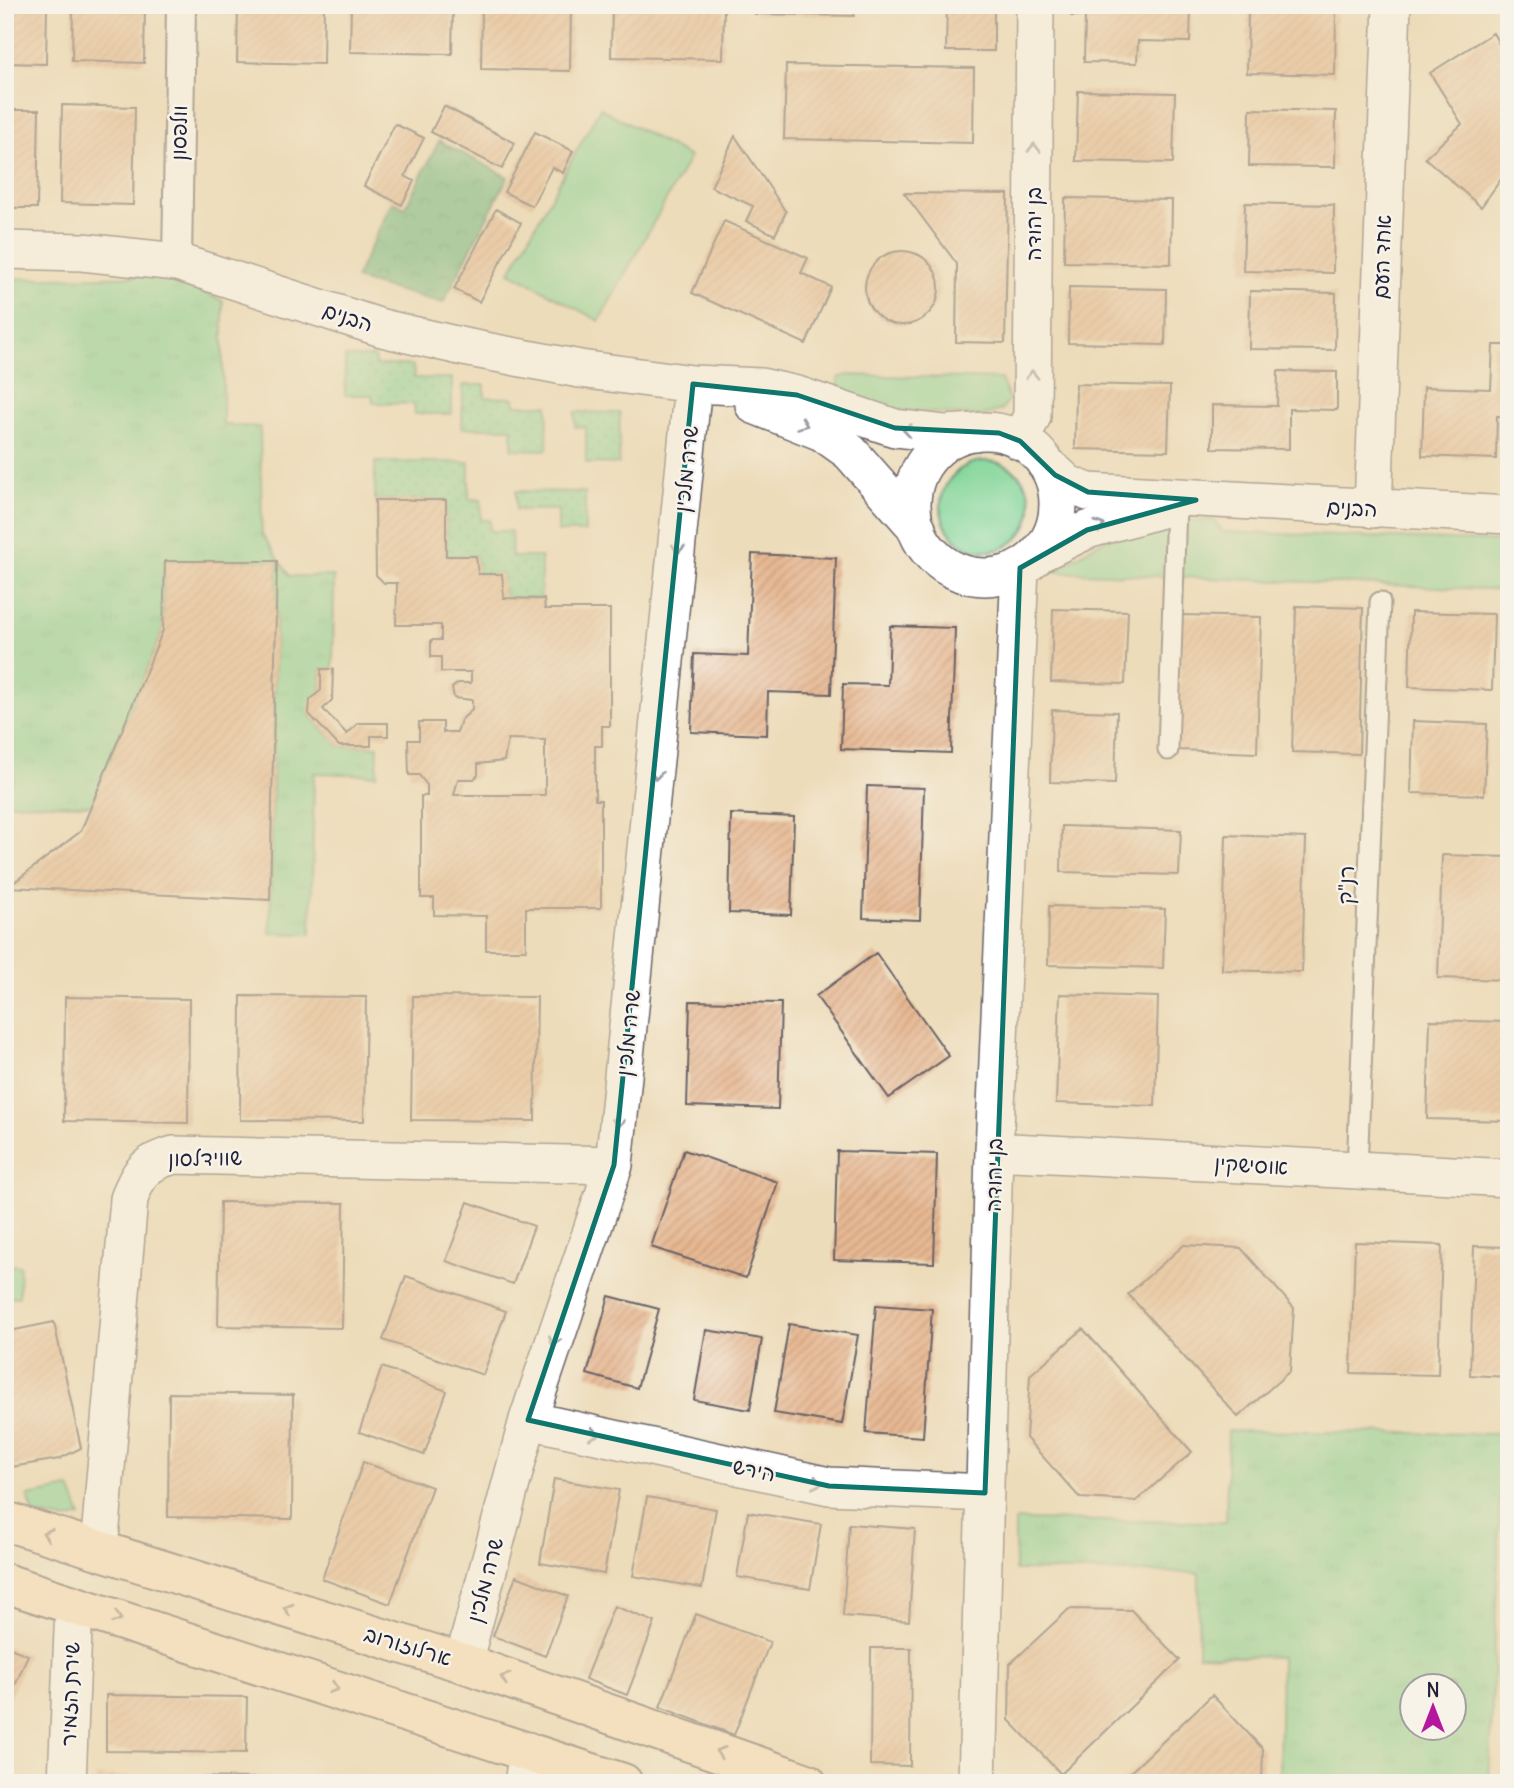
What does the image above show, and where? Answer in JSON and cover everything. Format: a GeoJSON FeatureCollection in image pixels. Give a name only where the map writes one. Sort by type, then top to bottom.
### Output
{"type":"FeatureCollection","features":[{"type":"Feature","properties":{"kind":"main road","name":"ארלוזורוב"},"geometry":{"type":"LineString","coordinates":[[5,1521],[463,1663],[807,1783]]}},
{"type":"Feature","properties":{"kind":"main road"},"geometry":{"type":"LineString","coordinates":[[5,1583],[74,1605],[526,1767],[623,1783]]}},
{"type":"Feature","properties":{"kind":"street","name":"וולפסון"},"geometry":{"type":"LineString","coordinates":[[177,262],[181,5]]}},
{"type":"Feature","properties":{"kind":"street","name":"בן יהודה"},"geometry":{"type":"LineString","coordinates":[[1033,452],[1035,5]]}},
{"type":"Feature","properties":{"kind":"street","name":"אחד העם"},"geometry":{"type":"LineString","coordinates":[[1373,509],[1392,5]]}},
{"type":"Feature","properties":{"kind":"street","name":"הבנים"},"geometry":{"type":"LineString","coordinates":[[5,250],[82,252],[177,262],[393,331],[539,362],[694,384],[761,387],[797,395],[895,428],[925,433],[975,432]]}},
{"type":"Feature","properties":{"kind":"street","name":"הבנים"},"geometry":{"type":"LineString","coordinates":[[694,384],[822,432],[860,461],[917,528]]}},
{"type":"Feature","properties":{"kind":"street","name":"שרה מלכין"},"geometry":{"type":"LineString","coordinates":[[463,1663],[528,1420],[614,1166],[694,384]]}},
{"type":"Feature","properties":{"kind":"street"},"geometry":{"type":"LineString","coordinates":[[975,432],[999,433],[1033,452],[1058,493],[1058,514],[1052,536],[1029,561],[999,576],[976,577],[953,570],[934,557],[917,528],[913,495],[919,473],[933,454],[952,439],[975,432]]}},
{"type":"Feature","properties":{"kind":"street","name":"הבנים"},"geometry":{"type":"LineString","coordinates":[[1033,452],[1068,484],[1088,492],[1186,503],[1509,515]]}},
{"type":"Feature","properties":{"kind":"street","name":"הבנים"},"geometry":{"type":"LineString","coordinates":[[1029,561],[1087,530],[1186,503]]}},
{"type":"Feature","properties":{"kind":"street","name":"בן יהודה"},"geometry":{"type":"LineString","coordinates":[[977,1783],[994,1151],[1029,561]]}},
{"type":"Feature","properties":{"kind":"street","name":"אוסישקין"},"geometry":{"type":"LineString","coordinates":[[994,1151],[1509,1178]]}},
{"type":"Feature","properties":{"kind":"street","name":"שווידלסון"},"geometry":{"type":"LineString","coordinates":[[99,1550],[129,1199],[137,1174],[154,1160],[174,1155],[614,1166]]}},
{"type":"Feature","properties":{"kind":"street","name":"הירש"},"geometry":{"type":"LineString","coordinates":[[528,1420],[829,1486],[985,1493]]}},
{"type":"Feature","properties":{"kind":"street","name":"שירת הזמיר"},"geometry":{"type":"LineString","coordinates":[[67,1783],[74,1605]]}},
{"type":"Feature","properties":{"kind":"lane"},"geometry":{"type":"LineString","coordinates":[[1168,750],[1186,503]]}},
{"type":"Feature","properties":{"kind":"lane","name":"רנ\"ק"},"geometry":{"type":"LineString","coordinates":[[1357,1170],[1380,602]]}},
{"type":"Feature","properties":{"kind":"highlighted area"},"geometry":{"type":"Polygon","coordinates":[[[693,384],[797,395],[895,428],[999,433],[1020,441],[1055,475],[1088,492],[1196,500],[1087,530],[1020,568],[985,1493],[829,1486],[528,1420],[614,1165],[693,384]]]}},
{"type":"Feature","properties":{"kind":"green space"},"geometry":{"type":"Polygon","coordinates":[[[600,108],[690,157],[599,321],[510,272],[600,108]]]}},
{"type":"Feature","properties":{"kind":"green space"},"geometry":{"type":"Polygon","coordinates":[[[439,141],[508,177],[443,303],[355,279],[392,202],[405,208],[439,141]]]}},
{"type":"Feature","properties":{"kind":"green space"},"geometry":{"type":"Polygon","coordinates":[[[148,276],[181,283],[223,301],[223,425],[260,427],[262,534],[290,576],[334,576],[333,669],[321,669],[321,690],[309,714],[339,746],[378,746],[377,775],[314,773],[311,934],[270,933],[277,561],[165,561],[163,630],[92,805],[5,803],[5,279],[148,276]]]}},
{"type":"Feature","properties":{"kind":"green space"},"geometry":{"type":"Polygon","coordinates":[[[345,357],[375,357],[375,365],[413,365],[414,378],[452,378],[452,414],[415,414],[414,404],[373,403],[372,395],[345,395],[345,357]]]}},
{"type":"Feature","properties":{"kind":"green space"},"geometry":{"type":"Polygon","coordinates":[[[848,375],[1001,379],[1009,399],[1002,410],[982,416],[879,409],[839,388],[838,378],[848,375]]]}},
{"type":"Feature","properties":{"kind":"green space"},"geometry":{"type":"Polygon","coordinates":[[[463,385],[485,385],[485,397],[514,398],[515,405],[548,405],[547,450],[512,449],[512,428],[462,428],[463,385]]]}},
{"type":"Feature","properties":{"kind":"green space"},"geometry":{"type":"Polygon","coordinates":[[[575,412],[620,413],[619,464],[586,463],[586,427],[575,427],[575,412]]]}},
{"type":"Feature","properties":{"kind":"green space"},"geometry":{"type":"Polygon","coordinates":[[[986,461],[1003,465],[1018,474],[1027,489],[1031,506],[1027,523],[1018,538],[1003,547],[986,551],[969,547],[954,538],[945,523],[941,506],[945,489],[954,474],[969,465],[986,461]]]}},
{"type":"Feature","properties":{"kind":"green space"},"geometry":{"type":"Polygon","coordinates":[[[375,462],[469,462],[469,499],[481,500],[481,520],[490,520],[490,531],[511,531],[512,557],[541,557],[541,598],[504,598],[502,574],[478,574],[476,556],[446,556],[446,500],[375,500],[375,462]]]}},
{"type":"Feature","properties":{"kind":"green space"},"geometry":{"type":"Polygon","coordinates":[[[516,491],[585,492],[585,532],[558,532],[558,510],[516,510],[516,491]]]}},
{"type":"Feature","properties":{"kind":"green space"},"geometry":{"type":"Polygon","coordinates":[[[1214,520],[1223,532],[1509,542],[1509,590],[1053,572],[1098,543],[1159,521],[1214,520]]]}},
{"type":"Feature","properties":{"kind":"green space"},"geometry":{"type":"Polygon","coordinates":[[[5,1265],[20,1266],[19,1297],[5,1297],[5,1265]]]}},
{"type":"Feature","properties":{"kind":"green space"},"geometry":{"type":"Polygon","coordinates":[[[1228,1431],[1503,1434],[1489,1783],[1339,1778],[1338,1783],[1279,1783],[1281,1657],[1198,1655],[1199,1573],[1015,1570],[1015,1520],[1226,1522],[1228,1431]]]}},
{"type":"Feature","properties":{"kind":"green space"},"geometry":{"type":"Polygon","coordinates":[[[70,1488],[81,1516],[66,1520],[34,1515],[28,1496],[70,1488]]]}},
{"type":"Feature","properties":{"kind":"building"},"geometry":{"type":"Polygon","coordinates":[[[5,5],[47,5],[46,64],[5,63],[5,5]]]}},
{"type":"Feature","properties":{"kind":"building"},"geometry":{"type":"Polygon","coordinates":[[[73,5],[145,5],[144,63],[72,61],[73,5]]]}},
{"type":"Feature","properties":{"kind":"building"},"geometry":{"type":"Polygon","coordinates":[[[238,5],[324,5],[323,64],[237,62],[238,5]]]}},
{"type":"Feature","properties":{"kind":"building"},"geometry":{"type":"Polygon","coordinates":[[[351,5],[453,5],[452,54],[350,52],[351,5]]]}},
{"type":"Feature","properties":{"kind":"building"},"geometry":{"type":"Polygon","coordinates":[[[482,5],[571,5],[570,71],[481,69],[482,5]]]}},
{"type":"Feature","properties":{"kind":"building"},"geometry":{"type":"Polygon","coordinates":[[[612,5],[724,5],[723,59],[611,57],[612,5]]]}},
{"type":"Feature","properties":{"kind":"building"},"geometry":{"type":"Polygon","coordinates":[[[756,5],[854,5],[854,16],[755,14],[756,5]]]}},
{"type":"Feature","properties":{"kind":"building"},"geometry":{"type":"Polygon","coordinates":[[[947,5],[994,5],[994,51],[946,51],[947,5]]]}},
{"type":"Feature","properties":{"kind":"building"},"geometry":{"type":"Polygon","coordinates":[[[1071,5],[1191,5],[1190,42],[1138,41],[1137,63],[1084,62],[1085,16],[1071,16],[1071,5]]]}},
{"type":"Feature","properties":{"kind":"building"},"geometry":{"type":"Polygon","coordinates":[[[1248,8],[1336,10],[1335,75],[1247,73],[1248,8]]]}},
{"type":"Feature","properties":{"kind":"building"},"geometry":{"type":"Polygon","coordinates":[[[1493,33],[1509,62],[1509,168],[1481,207],[1425,158],[1462,124],[1430,73],[1493,33]]]}},
{"type":"Feature","properties":{"kind":"building"},"geometry":{"type":"Polygon","coordinates":[[[786,65],[974,68],[973,143],[784,139],[786,65]]]}},
{"type":"Feature","properties":{"kind":"building"},"geometry":{"type":"Polygon","coordinates":[[[1078,91],[1175,93],[1173,163],[1076,161],[1078,91]]]}},
{"type":"Feature","properties":{"kind":"building"},"geometry":{"type":"Polygon","coordinates":[[[62,105],[135,107],[133,205],[60,203],[62,105]]]}},
{"type":"Feature","properties":{"kind":"building"},"geometry":{"type":"Polygon","coordinates":[[[444,106],[515,143],[502,169],[431,132],[444,106]]]}},
{"type":"Feature","properties":{"kind":"building"},"geometry":{"type":"Polygon","coordinates":[[[1250,109],[1336,111],[1335,167],[1249,166],[1250,109]]]}},
{"type":"Feature","properties":{"kind":"building"},"geometry":{"type":"Polygon","coordinates":[[[5,110],[39,110],[37,208],[5,208],[5,110]]]}},
{"type":"Feature","properties":{"kind":"building"},"geometry":{"type":"Polygon","coordinates":[[[395,124],[424,138],[405,176],[414,181],[402,205],[364,186],[395,124]]]}},
{"type":"Feature","properties":{"kind":"building"},"geometry":{"type":"Polygon","coordinates":[[[535,132],[573,151],[563,173],[552,167],[532,206],[504,192],[535,132]]]}},
{"type":"Feature","properties":{"kind":"building"},"geometry":{"type":"Polygon","coordinates":[[[735,136],[786,212],[775,235],[746,221],[753,206],[711,187],[735,136]]]}},
{"type":"Feature","properties":{"kind":"building"},"geometry":{"type":"Polygon","coordinates":[[[904,193],[1008,194],[1005,343],[956,342],[957,264],[904,193]]]}},
{"type":"Feature","properties":{"kind":"building"},"geometry":{"type":"Polygon","coordinates":[[[1065,198],[1172,200],[1171,264],[1064,262],[1065,198]]]}},
{"type":"Feature","properties":{"kind":"building"},"geometry":{"type":"Polygon","coordinates":[[[1245,203],[1334,205],[1333,273],[1243,271],[1245,203]]]}},
{"type":"Feature","properties":{"kind":"building"},"geometry":{"type":"Polygon","coordinates":[[[496,209],[521,223],[479,302],[454,289],[496,209]]]}},
{"type":"Feature","properties":{"kind":"building"},"geometry":{"type":"Polygon","coordinates":[[[724,221],[808,258],[801,273],[831,287],[806,344],[692,293],[724,221]]]}},
{"type":"Feature","properties":{"kind":"building"},"geometry":{"type":"Polygon","coordinates":[[[902,251],[916,254],[928,262],[936,274],[939,288],[936,302],[928,314],[916,322],[902,325],[888,322],[876,314],[868,302],[865,288],[868,274],[876,262],[888,254],[902,251]]]}},
{"type":"Feature","properties":{"kind":"building"},"geometry":{"type":"Polygon","coordinates":[[[1069,287],[1166,289],[1165,345],[1068,343],[1069,287]]]}},
{"type":"Feature","properties":{"kind":"building"},"geometry":{"type":"Polygon","coordinates":[[[1250,291],[1336,293],[1335,350],[1249,349],[1250,291]]]}},
{"type":"Feature","properties":{"kind":"building"},"geometry":{"type":"Polygon","coordinates":[[[1493,345],[1509,345],[1509,416],[1497,416],[1496,459],[1422,456],[1424,387],[1491,389],[1493,345]]]}},
{"type":"Feature","properties":{"kind":"building"},"geometry":{"type":"Polygon","coordinates":[[[1278,371],[1337,372],[1337,410],[1289,409],[1289,449],[1212,448],[1212,405],[1277,406],[1278,371]]]}},
{"type":"Feature","properties":{"kind":"building"},"geometry":{"type":"Polygon","coordinates":[[[1076,384],[1170,386],[1168,451],[1075,449],[1076,384]]]}},
{"type":"Feature","properties":{"kind":"building"},"geometry":{"type":"Polygon","coordinates":[[[375,500],[446,500],[446,556],[476,556],[478,574],[502,574],[504,598],[544,599],[545,609],[610,609],[610,726],[602,726],[602,746],[595,746],[595,800],[601,800],[601,908],[526,908],[526,950],[486,950],[486,916],[434,915],[434,898],[421,898],[421,796],[427,796],[427,785],[419,775],[409,775],[408,740],[419,740],[419,722],[443,722],[443,732],[457,732],[461,720],[472,710],[472,700],[454,698],[452,688],[458,683],[471,683],[471,672],[441,672],[441,657],[431,657],[431,640],[441,640],[441,625],[396,625],[397,583],[384,583],[376,575],[375,500]],[[508,739],[504,761],[478,764],[478,775],[474,779],[458,779],[454,795],[545,795],[545,740],[508,739]]]}},
{"type":"Feature","properties":{"kind":"building"},"geometry":{"type":"Polygon","coordinates":[[[752,554],[836,558],[831,694],[768,692],[767,735],[691,732],[694,654],[748,656],[752,554]]]}},
{"type":"Feature","properties":{"kind":"building"},"geometry":{"type":"Polygon","coordinates":[[[165,561],[277,561],[270,900],[8,887],[81,831],[163,630],[165,561]]]}},
{"type":"Feature","properties":{"kind":"building"},"geometry":{"type":"Polygon","coordinates":[[[1296,606],[1363,608],[1359,754],[1292,752],[1296,606]]]}},
{"type":"Feature","properties":{"kind":"building"},"geometry":{"type":"Polygon","coordinates":[[[1053,609],[1128,611],[1125,684],[1051,682],[1053,609]]]}},
{"type":"Feature","properties":{"kind":"building"},"geometry":{"type":"Polygon","coordinates":[[[1411,612],[1494,614],[1492,690],[1409,687],[1411,612]]]}},
{"type":"Feature","properties":{"kind":"building"},"geometry":{"type":"Polygon","coordinates":[[[1182,615],[1261,617],[1257,753],[1178,750],[1182,615]]]}},
{"type":"Feature","properties":{"kind":"building"},"geometry":{"type":"Polygon","coordinates":[[[890,626],[955,628],[951,753],[841,749],[843,684],[888,685],[890,626]]]}},
{"type":"Feature","properties":{"kind":"building"},"geometry":{"type":"Polygon","coordinates":[[[321,669],[333,669],[332,700],[323,709],[347,734],[358,723],[388,723],[388,736],[371,736],[371,746],[339,746],[309,714],[310,700],[321,690],[321,669]]]}},
{"type":"Feature","properties":{"kind":"building"},"geometry":{"type":"Polygon","coordinates":[[[1052,710],[1117,712],[1115,784],[1050,782],[1052,710]]]}},
{"type":"Feature","properties":{"kind":"building"},"geometry":{"type":"Polygon","coordinates":[[[1413,721],[1487,724],[1484,795],[1411,793],[1413,721]]]}},
{"type":"Feature","properties":{"kind":"building"},"geometry":{"type":"Polygon","coordinates":[[[867,786],[924,788],[920,920],[863,918],[867,786]]]}},
{"type":"Feature","properties":{"kind":"building"},"geometry":{"type":"Polygon","coordinates":[[[731,814],[794,817],[791,915],[729,913],[731,814]]]}},
{"type":"Feature","properties":{"kind":"building"},"geometry":{"type":"Polygon","coordinates":[[[1062,826],[1181,830],[1179,875],[1061,872],[1062,826]]]}},
{"type":"Feature","properties":{"kind":"building"},"geometry":{"type":"Polygon","coordinates":[[[1226,835],[1306,838],[1302,972],[1222,970],[1226,835]]]}},
{"type":"Feature","properties":{"kind":"building"},"geometry":{"type":"Polygon","coordinates":[[[1442,855],[1509,857],[1509,980],[1438,978],[1442,855]]]}},
{"type":"Feature","properties":{"kind":"building"},"geometry":{"type":"Polygon","coordinates":[[[1049,906],[1165,909],[1163,968],[1048,965],[1049,906]]]}},
{"type":"Feature","properties":{"kind":"building"},"geometry":{"type":"Polygon","coordinates":[[[876,953],[949,1056],[889,1098],[816,996],[876,953]]]}},
{"type":"Feature","properties":{"kind":"building"},"geometry":{"type":"Polygon","coordinates":[[[1060,994],[1158,997],[1155,1106],[1056,1103],[1060,994]]]}},
{"type":"Feature","properties":{"kind":"building"},"geometry":{"type":"Polygon","coordinates":[[[241,996],[366,997],[364,1121],[240,1120],[241,996]]]}},
{"type":"Feature","properties":{"kind":"building"},"geometry":{"type":"Polygon","coordinates":[[[413,996],[537,997],[535,1121],[411,1120],[413,996]]]}},
{"type":"Feature","properties":{"kind":"building"},"geometry":{"type":"Polygon","coordinates":[[[65,997],[189,999],[188,1123],[64,1121],[65,997]]]}},
{"type":"Feature","properties":{"kind":"building"},"geometry":{"type":"Polygon","coordinates":[[[690,1001],[781,1003],[778,1109],[687,1106],[690,1001]]]}},
{"type":"Feature","properties":{"kind":"building"},"geometry":{"type":"Polygon","coordinates":[[[1430,1020],[1509,1022],[1509,1121],[1427,1119],[1430,1020]]]}},
{"type":"Feature","properties":{"kind":"building"},"geometry":{"type":"Polygon","coordinates":[[[684,1150],[778,1182],[746,1278],[651,1247],[684,1150]]]}},
{"type":"Feature","properties":{"kind":"building"},"geometry":{"type":"Polygon","coordinates":[[[837,1151],[937,1154],[934,1263],[834,1260],[837,1151]]]}},
{"type":"Feature","properties":{"kind":"building"},"geometry":{"type":"Polygon","coordinates":[[[220,1202],[344,1203],[342,1328],[218,1326],[220,1202]]]}},
{"type":"Feature","properties":{"kind":"building"},"geometry":{"type":"Polygon","coordinates":[[[468,1202],[534,1226],[513,1284],[446,1261],[468,1202]]]}},
{"type":"Feature","properties":{"kind":"building"},"geometry":{"type":"Polygon","coordinates":[[[1355,1242],[1442,1245],[1438,1375],[1351,1373],[1355,1242]]]}},
{"type":"Feature","properties":{"kind":"building"},"geometry":{"type":"Polygon","coordinates":[[[1184,1245],[1241,1248],[1294,1308],[1290,1371],[1238,1417],[1128,1294],[1184,1245]]]}},
{"type":"Feature","properties":{"kind":"building"},"geometry":{"type":"Polygon","coordinates":[[[1474,1246],[1509,1247],[1509,1377],[1470,1375],[1474,1246]]]}},
{"type":"Feature","properties":{"kind":"building"},"geometry":{"type":"Polygon","coordinates":[[[406,1276],[506,1311],[483,1375],[383,1340],[406,1276]]]}},
{"type":"Feature","properties":{"kind":"building"},"geometry":{"type":"Polygon","coordinates":[[[609,1296],[659,1309],[637,1388],[587,1374],[609,1296]]]}},
{"type":"Feature","properties":{"kind":"building"},"geometry":{"type":"Polygon","coordinates":[[[876,1305],[932,1309],[923,1437],[866,1433],[876,1305]]]}},
{"type":"Feature","properties":{"kind":"building"},"geometry":{"type":"Polygon","coordinates":[[[54,1322],[81,1448],[59,1459],[5,1468],[5,1332],[54,1322]]]}},
{"type":"Feature","properties":{"kind":"building"},"geometry":{"type":"Polygon","coordinates":[[[789,1324],[858,1335],[842,1424],[774,1413],[789,1324]]]}},
{"type":"Feature","properties":{"kind":"building"},"geometry":{"type":"Polygon","coordinates":[[[1083,1329],[1192,1452],[1136,1501],[1080,1498],[1026,1438],[1030,1375],[1083,1329]]]}},
{"type":"Feature","properties":{"kind":"building"},"geometry":{"type":"Polygon","coordinates":[[[706,1330],[762,1339],[750,1410],[694,1400],[706,1330]]]}},
{"type":"Feature","properties":{"kind":"building"},"geometry":{"type":"Polygon","coordinates":[[[382,1367],[447,1391],[424,1455],[359,1432],[382,1367]]]}},
{"type":"Feature","properties":{"kind":"building"},"geometry":{"type":"Polygon","coordinates":[[[169,1393],[293,1395],[292,1519],[168,1517],[169,1393]]]}},
{"type":"Feature","properties":{"kind":"building"},"geometry":{"type":"Polygon","coordinates":[[[363,1462],[432,1487],[390,1604],[322,1579],[363,1462]]]}},
{"type":"Feature","properties":{"kind":"building"},"geometry":{"type":"Polygon","coordinates":[[[554,1479],[619,1490],[604,1574],[540,1563],[554,1479]]]}},
{"type":"Feature","properties":{"kind":"building"},"geometry":{"type":"Polygon","coordinates":[[[647,1497],[716,1509],[702,1588],[633,1576],[647,1497]]]}},
{"type":"Feature","properties":{"kind":"building"},"geometry":{"type":"Polygon","coordinates":[[[748,1512],[821,1524],[810,1589],[737,1577],[748,1512]]]}},
{"type":"Feature","properties":{"kind":"building"},"geometry":{"type":"Polygon","coordinates":[[[849,1524],[915,1529],[909,1621],[843,1616],[849,1524]]]}},
{"type":"Feature","properties":{"kind":"building"},"geometry":{"type":"Polygon","coordinates":[[[516,1576],[568,1596],[545,1656],[493,1636],[516,1576]]]}},
{"type":"Feature","properties":{"kind":"building"},"geometry":{"type":"Polygon","coordinates":[[[614,1606],[655,1622],[627,1695],[585,1679],[614,1606]]]}},
{"type":"Feature","properties":{"kind":"building"},"geometry":{"type":"Polygon","coordinates":[[[1069,1609],[1131,1610],[1180,1660],[1061,1774],[1009,1720],[1010,1664],[1069,1609]]]}},
{"type":"Feature","properties":{"kind":"building"},"geometry":{"type":"Polygon","coordinates":[[[696,1614],[770,1642],[734,1735],[660,1707],[696,1614]]]}},
{"type":"Feature","properties":{"kind":"building"},"geometry":{"type":"Polygon","coordinates":[[[5,1646],[28,1655],[5,1709],[5,1646]]]}},
{"type":"Feature","properties":{"kind":"building"},"geometry":{"type":"Polygon","coordinates":[[[871,1648],[911,1648],[910,1766],[870,1765],[871,1648]]]}},
{"type":"Feature","properties":{"kind":"building"},"geometry":{"type":"Polygon","coordinates":[[[106,1695],[247,1697],[246,1753],[106,1751],[106,1695]]]}},
{"type":"Feature","properties":{"kind":"building"},"geometry":{"type":"Polygon","coordinates":[[[1212,1695],[1263,1749],[1262,1783],[1119,1783],[1212,1695]]]}},
{"type":"Feature","properties":{"kind":"building"},"geometry":{"type":"Polygon","coordinates":[[[313,1775],[362,1781],[362,1783],[312,1783],[313,1775]]]}},
{"type":"Feature","properties":{"kind":"building"},"geometry":{"type":"Polygon","coordinates":[[[95,1776],[273,1778],[273,1783],[95,1783],[95,1776]]]}}]}
